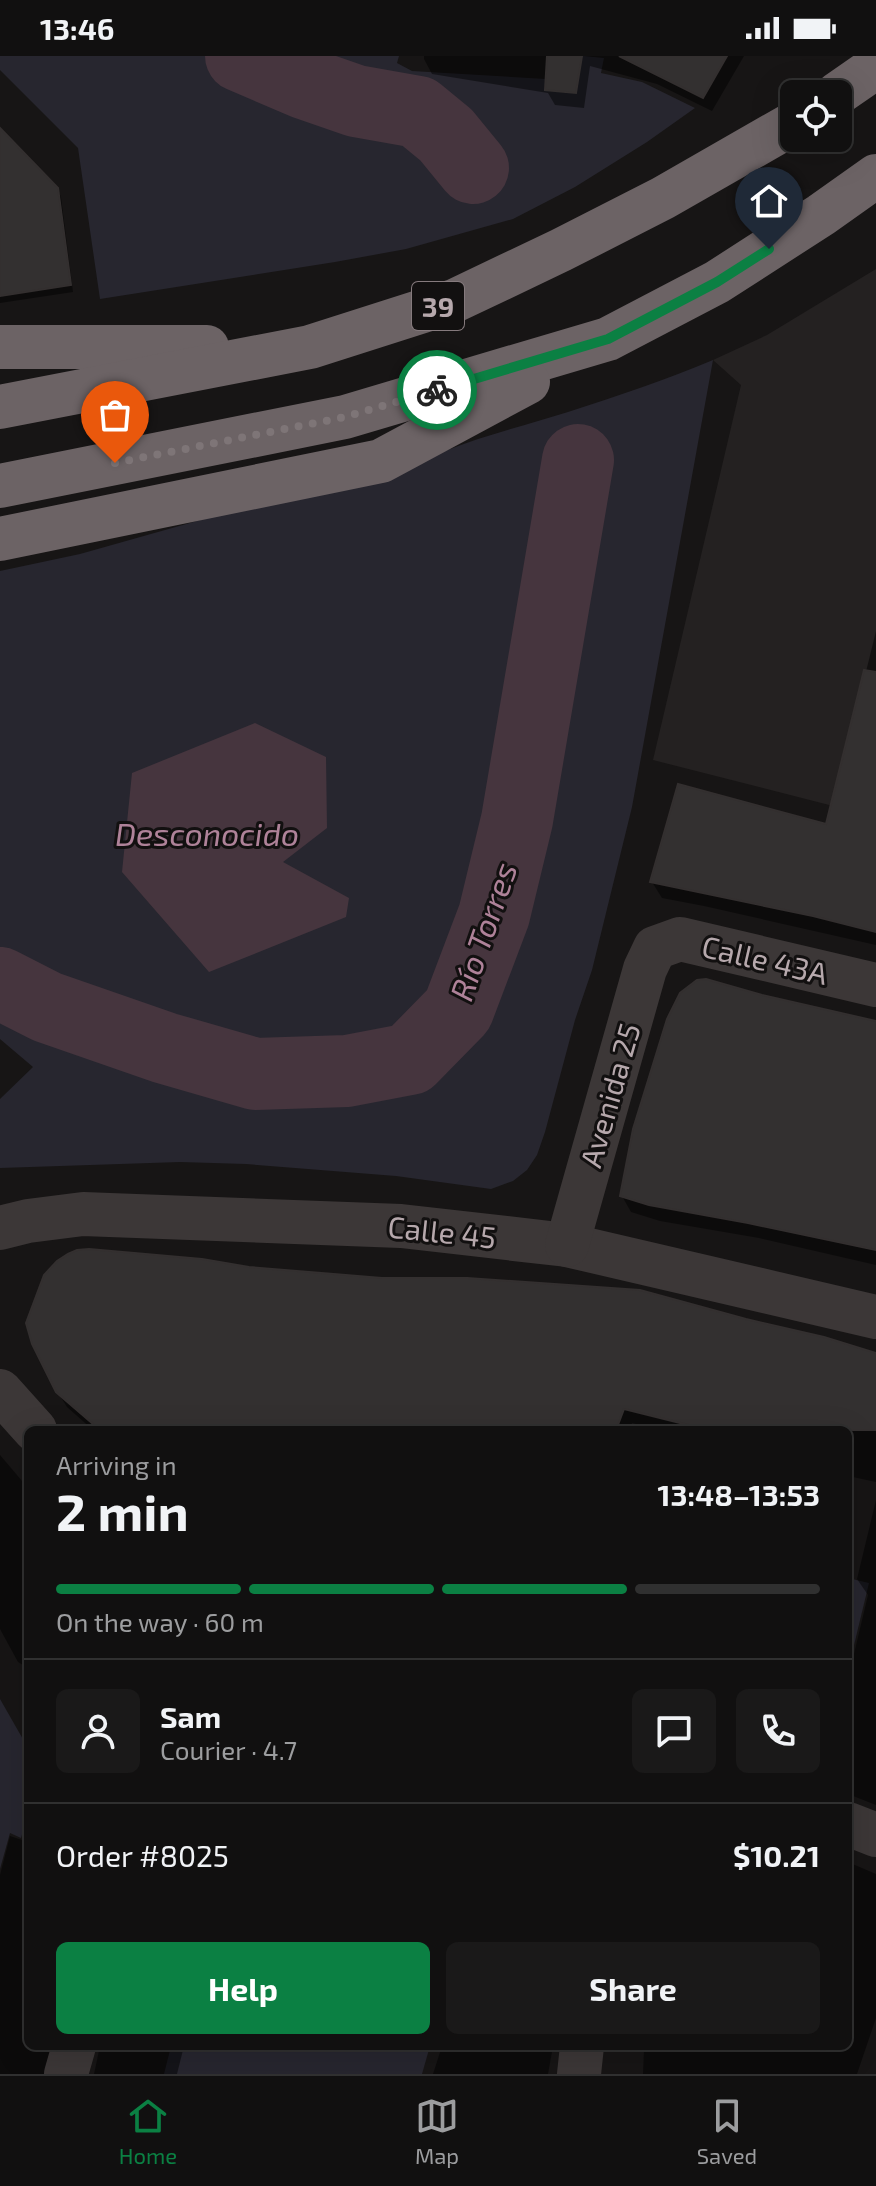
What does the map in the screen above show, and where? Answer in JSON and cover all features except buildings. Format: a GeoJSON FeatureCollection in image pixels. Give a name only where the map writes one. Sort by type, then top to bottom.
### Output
{"type":"FeatureCollection","features":[{"type":"Feature","properties":{"kind":"highway"},"geometry":{"type":"LineString","coordinates":[[852,84],[876,67]]}},
{"type":"Feature","properties":{"kind":"highway","name":"39"},"geometry":{"type":"LineString","coordinates":[[0,407],[310,347],[454,301],[663,198],[780,131]]}},
{"type":"Feature","properties":{"kind":"highway"},"geometry":{"type":"LineString","coordinates":[[0,539],[381,461],[717,282],[876,176]]}},
{"type":"Feature","properties":{"kind":"highway"},"geometry":{"type":"LineString","coordinates":[[0,486],[345,417],[608,339]]}},
{"type":"Feature","properties":{"kind":"highway"},"geometry":{"type":"LineString","coordinates":[[0,347],[310,347]]}},
{"type":"Feature","properties":{"kind":"street","name":"Calle 43A"},"geometry":{"type":"LineString","coordinates":[[655,948],[680,939],[876,985]]}},
{"type":"Feature","properties":{"kind":"street","name":"Avenida 25"},"geometry":{"type":"LineString","coordinates":[[567,1245],[645,969],[655,948]]}},
{"type":"Feature","properties":{"kind":"street","name":"Calle 45"},"geometry":{"type":"LineString","coordinates":[[0,1228],[83,1214],[401,1226],[567,1245],[876,1317]]}},
{"type":"Feature","properties":{"kind":"street"},"geometry":{"type":"LineString","coordinates":[[0,1391],[31,1426]]}},
{"type":"Feature","properties":{"kind":"street"},"geometry":{"type":"LineString","coordinates":[[852,1826],[876,1835]]}},
{"type":"Feature","properties":{"kind":"street"},"geometry":{"type":"LineString","coordinates":[[66,2074],[73,2050]]}},
{"type":"Feature","properties":{"kind":"street"},"geometry":{"type":"LineString","coordinates":[[579,2074],[582,2050]]}},
{"type":"Feature","properties":{"kind":"shaded area"},"geometry":{"type":"Polygon","coordinates":[[[0,56],[399,56],[397,63],[412,71],[546,79],[545,90],[576,93],[584,56],[604,58],[601,73],[642,82],[695,108],[575,187],[513,219],[406,249],[100,299],[78,148],[0,70],[0,56]]]}},
{"type":"Feature","properties":{"kind":"shaded area"},"geometry":{"type":"Polygon","coordinates":[[[876,269],[876,817],[653,760],[741,385],[713,360],[767,335],[876,269]]]}},
{"type":"Feature","properties":{"kind":"shaded area"},"geometry":{"type":"Polygon","coordinates":[[[713,360],[632,807],[592,970],[545,1132],[537,1155],[527,1170],[513,1181],[491,1189],[396,1176],[246,1164],[180,1162],[0,1168],[0,1099],[33,1067],[0,1039],[0,571],[80,554],[445,451],[623,394],[713,360]]]}},
{"type":"Feature","properties":{"kind":"shaded area"},"geometry":{"type":"Polygon","coordinates":[[[852,1579],[869,1583],[852,1653],[852,1579]]]}},
{"type":"Feature","properties":{"kind":"shaded area"},"geometry":{"type":"Polygon","coordinates":[[[0,1699],[24,1741],[24,1827],[21,1838],[10,1833],[0,1869],[0,1699]]]}},
{"type":"Feature","properties":{"kind":"shaded area"},"geometry":{"type":"Polygon","coordinates":[[[170,2050],[429,2050],[422,2074],[164,2074],[170,2050]]]}},
{"type":"Feature","properties":{"kind":"water","name":"Desconocido"},"geometry":{"type":"Polygon","coordinates":[[[255,723],[326,757],[327,828],[283,862],[349,898],[346,917],[209,972],[122,872],[132,773],[255,723]]]}},
{"type":"Feature","properties":{"kind":"waterway","name":"Río Torres"},"geometry":{"type":"LineString","coordinates":[[241,56],[356,101],[418,112],[446,135],[473,168]]}},
{"type":"Feature","properties":{"kind":"waterway","name":"Río Torres"},"geometry":{"type":"LineString","coordinates":[[0,983],[47,1007],[165,1048],[255,1074],[347,1071],[410,1059],[458,1010],[494,915],[517,820],[578,460]]}},
{"type":"Feature","properties":{"kind":"way so far"},"geometry":{"type":"LineString","coordinates":[[115,463],[345,417],[437,390]]}},
{"type":"Feature","properties":{"kind":"route"},"geometry":{"type":"LineString","coordinates":[[437,390],[608,339],[717,282],[769,249]]}}]}
